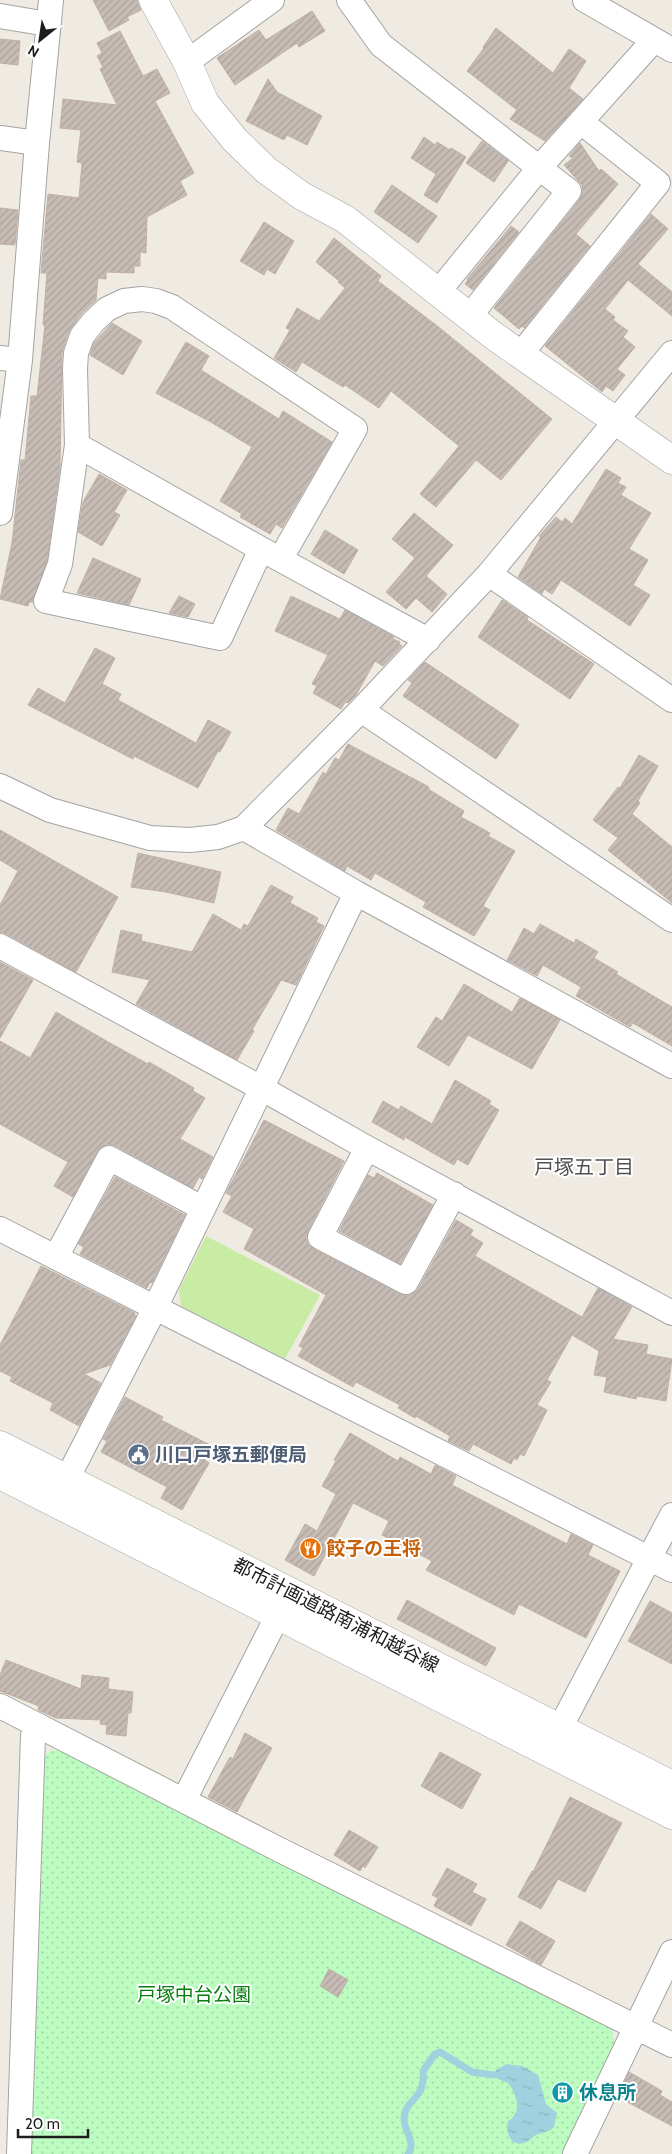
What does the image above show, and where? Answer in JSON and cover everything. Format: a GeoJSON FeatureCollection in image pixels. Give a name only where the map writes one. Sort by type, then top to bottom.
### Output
{"type":"FeatureCollection","features":[{"type":"Feature","properties":{"kind":"street"},"geometry":{"type":"LineString","coordinates":[[0,513],[10,359],[37,143],[51,0]]}},
{"type":"Feature","properties":{"kind":"street"},"geometry":{"type":"LineString","coordinates":[[154,0],[187,62],[205,103],[235,140],[266,170],[302,196],[345,219],[520,355],[672,460]]}},
{"type":"Feature","properties":{"kind":"street"},"geometry":{"type":"LineString","coordinates":[[187,62],[272,0]]}},
{"type":"Feature","properties":{"kind":"street"},"geometry":{"type":"LineString","coordinates":[[349,0],[381,45],[540,166],[569,191],[469,317]]}},
{"type":"Feature","properties":{"kind":"street"},"geometry":{"type":"LineString","coordinates":[[438,292],[540,166],[582,122],[663,45],[585,0]]}},
{"type":"Feature","properties":{"kind":"street"},"geometry":{"type":"LineString","coordinates":[[0,16],[48,24]]}},
{"type":"Feature","properties":{"kind":"street"},"geometry":{"type":"LineString","coordinates":[[520,355],[658,183],[582,122]]}},
{"type":"Feature","properties":{"kind":"street"},"geometry":{"type":"LineString","coordinates":[[0,138],[37,143]]}},
{"type":"Feature","properties":{"kind":"street"},"geometry":{"type":"LineString","coordinates":[[142,299],[156,301],[172,307],[355,429],[271,553],[220,638],[46,601],[60,564],[77,445],[75,369],[76,353],[82,336],[107,309],[124,301],[142,299]]}},
{"type":"Feature","properties":{"kind":"street"},"geometry":{"type":"LineString","coordinates":[[0,786],[50,810],[150,838],[190,840],[209,838],[218,837],[244,828],[361,710],[489,574],[672,354]]}},
{"type":"Feature","properties":{"kind":"street"},"geometry":{"type":"LineString","coordinates":[[77,445],[428,640]]}},
{"type":"Feature","properties":{"kind":"street"},"geometry":{"type":"LineString","coordinates":[[489,574],[672,700]]}},
{"type":"Feature","properties":{"kind":"street"},"geometry":{"type":"LineString","coordinates":[[361,710],[672,920]]}},
{"type":"Feature","properties":{"kind":"street"},"geometry":{"type":"LineString","coordinates":[[244,828],[356,893],[672,1066]]}},
{"type":"Feature","properties":{"kind":"street"},"geometry":{"type":"LineString","coordinates":[[67,1479],[155,1308],[356,893]]}},
{"type":"Feature","properties":{"kind":"street"},"geometry":{"type":"LineString","coordinates":[[0,946],[672,1313]]}},
{"type":"Feature","properties":{"kind":"street"},"geometry":{"type":"LineString","coordinates":[[367,1148],[320,1237],[406,1282],[454,1194]]}},
{"type":"Feature","properties":{"kind":"street"},"geometry":{"type":"LineString","coordinates":[[56,1257],[109,1158],[202,1208]]}},
{"type":"Feature","properties":{"kind":"street"},"geometry":{"type":"LineString","coordinates":[[0,1229],[672,1570]]}},
{"type":"Feature","properties":{"kind":"street","name":"都市計画道路南浦和越谷線"},"geometry":{"type":"LineString","coordinates":[[0,1445],[672,1785]]}},
{"type":"Feature","properties":{"kind":"street","name":"都市計画道路南浦和越谷線"},"geometry":{"type":"LineString","coordinates":[[0,1475],[672,1815]]}},
{"type":"Feature","properties":{"kind":"street"},"geometry":{"type":"LineString","coordinates":[[560,1728],[651,1559],[672,1515]]}},
{"type":"Feature","properties":{"kind":"street"},"geometry":{"type":"LineString","coordinates":[[184,1800],[278,1615]]}},
{"type":"Feature","properties":{"kind":"street"},"geometry":{"type":"LineString","coordinates":[[0,1706],[672,2045]]}},
{"type":"Feature","properties":{"kind":"street"},"geometry":{"type":"LineString","coordinates":[[19,2154],[32,1754],[36,1725]]}},
{"type":"Feature","properties":{"kind":"street"},"geometry":{"type":"LineString","coordinates":[[575,2154],[672,1952]]}},
{"type":"Feature","properties":{"kind":"green space"},"geometry":{"type":"Polygon","coordinates":[[[206,1236],[320,1295],[285,1359],[181,1306],[179,1290],[206,1236]]]}},
{"type":"Feature","properties":{"kind":"green space","name":"戸塚中台公園"},"geometry":{"type":"Polygon","coordinates":[[[62,1749],[611,2027],[616,2047],[561,2154],[27,2154],[42,1758],[50,1751],[62,1749]]]}},
{"type":"Feature","properties":{"kind":"water"},"geometry":{"type":"Polygon","coordinates":[[[507,2064],[522,2066],[538,2075],[546,2104],[557,2113],[552,2129],[536,2135],[521,2144],[510,2139],[507,2130],[508,2121],[513,2118],[517,2108],[514,2092],[508,2083],[494,2075],[496,2070],[507,2064]]]}},
{"type":"Feature","properties":{"kind":"building"},"geometry":{"type":"Polygon","coordinates":[[[93,0],[137,0],[141,10],[127,17],[129,20],[109,31],[93,0]]]}},
{"type":"Feature","properties":{"kind":"building"},"geometry":{"type":"Polygon","coordinates":[[[312,11],[325,31],[299,47],[297,43],[235,85],[217,58],[259,30],[266,40],[312,11]]]}},
{"type":"Feature","properties":{"kind":"building"},"geometry":{"type":"Polygon","coordinates":[[[496,28],[553,73],[569,49],[586,61],[569,88],[583,99],[545,141],[510,119],[517,110],[467,71],[496,28]]]}},
{"type":"Feature","properties":{"kind":"building"},"geometry":{"type":"Polygon","coordinates":[[[120,31],[143,76],[157,69],[170,93],[155,101],[194,173],[180,181],[187,195],[147,217],[146,253],[140,252],[140,266],[134,266],[134,273],[106,272],[106,279],[98,278],[96,300],[83,312],[69,331],[62,352],[60,467],[47,561],[33,602],[29,602],[28,606],[0,599],[12,543],[21,460],[25,460],[31,396],[37,396],[45,325],[43,325],[47,273],[41,273],[48,194],[79,198],[82,163],[77,162],[81,130],[60,128],[63,99],[117,105],[100,69],[103,67],[97,56],[102,53],[97,43],[120,31]]]}},
{"type":"Feature","properties":{"kind":"building"},"geometry":{"type":"Polygon","coordinates":[[[0,39],[20,41],[18,65],[0,63],[0,39]]]}},
{"type":"Feature","properties":{"kind":"building"},"geometry":{"type":"Polygon","coordinates":[[[268,79],[277,92],[322,116],[307,145],[287,135],[284,140],[246,121],[268,79]]]}},
{"type":"Feature","properties":{"kind":"building"},"geometry":{"type":"Polygon","coordinates":[[[424,137],[435,145],[437,142],[466,157],[437,203],[424,195],[436,174],[411,158],[424,137]]]}},
{"type":"Feature","properties":{"kind":"building"},"geometry":{"type":"Polygon","coordinates":[[[482,141],[508,161],[494,182],[466,163],[482,141]]]}},
{"type":"Feature","properties":{"kind":"building"},"geometry":{"type":"Polygon","coordinates":[[[580,143],[599,171],[601,169],[618,184],[576,234],[590,246],[524,328],[522,326],[519,329],[494,308],[580,199],[583,191],[582,185],[564,165],[573,158],[569,156],[580,143]]]}},
{"type":"Feature","properties":{"kind":"building"},"geometry":{"type":"Polygon","coordinates":[[[392,185],[437,216],[418,243],[374,212],[392,185]]]}},
{"type":"Feature","properties":{"kind":"building"},"geometry":{"type":"Polygon","coordinates":[[[0,208],[18,210],[15,245],[0,244],[0,208]]]}},
{"type":"Feature","properties":{"kind":"building"},"geometry":{"type":"Polygon","coordinates":[[[651,214],[668,229],[638,264],[672,292],[672,316],[628,280],[605,309],[615,317],[613,320],[628,331],[623,337],[635,347],[617,369],[625,375],[613,391],[606,386],[602,392],[545,346],[651,214]]]}},
{"type":"Feature","properties":{"kind":"building"},"geometry":{"type":"Polygon","coordinates":[[[264,222],[294,241],[275,274],[267,269],[264,275],[240,261],[264,222]]]}},
{"type":"Feature","properties":{"kind":"building"},"geometry":{"type":"Polygon","coordinates":[[[511,226],[519,232],[473,290],[465,284],[467,279],[511,226]]]}},
{"type":"Feature","properties":{"kind":"building"},"geometry":{"type":"Polygon","coordinates":[[[334,238],[381,276],[378,281],[436,325],[552,419],[501,480],[476,460],[436,507],[420,494],[459,446],[391,391],[379,408],[345,385],[343,387],[302,362],[296,372],[274,358],[290,330],[286,328],[297,308],[319,321],[345,288],[316,262],[334,238]]]}},
{"type":"Feature","properties":{"kind":"building"},"geometry":{"type":"Polygon","coordinates":[[[112,323],[142,341],[123,375],[90,355],[94,343],[112,323]]]}},
{"type":"Feature","properties":{"kind":"building"},"geometry":{"type":"Polygon","coordinates":[[[186,342],[209,356],[201,370],[279,419],[283,411],[332,442],[282,528],[276,524],[270,534],[240,517],[242,514],[220,501],[252,447],[209,421],[156,393],[186,342]]]}},
{"type":"Feature","properties":{"kind":"building"},"geometry":{"type":"Polygon","coordinates":[[[606,469],[621,478],[618,483],[626,487],[621,495],[651,513],[629,549],[648,560],[633,585],[650,595],[630,626],[561,580],[552,594],[544,589],[542,594],[518,577],[541,537],[539,536],[556,517],[562,522],[565,518],[572,524],[606,469]]]}},
{"type":"Feature","properties":{"kind":"building"},"geometry":{"type":"Polygon","coordinates":[[[99,474],[127,490],[114,512],[120,515],[102,546],[78,532],[83,502],[99,474]]]}},
{"type":"Feature","properties":{"kind":"building"},"geometry":{"type":"Polygon","coordinates":[[[414,513],[453,545],[426,576],[447,594],[432,612],[416,598],[406,609],[386,592],[415,558],[392,539],[414,513]]]}},
{"type":"Feature","properties":{"kind":"building"},"geometry":{"type":"Polygon","coordinates":[[[325,530],[358,550],[344,574],[311,554],[325,530]]]}},
{"type":"Feature","properties":{"kind":"building"},"geometry":{"type":"Polygon","coordinates":[[[93,558],[141,579],[129,605],[77,593],[93,558]]]}},
{"type":"Feature","properties":{"kind":"building"},"geometry":{"type":"Polygon","coordinates":[[[179,596],[195,604],[188,617],[169,613],[179,596]]]}},
{"type":"Feature","properties":{"kind":"building"},"geometry":{"type":"Polygon","coordinates":[[[291,596],[340,619],[345,610],[394,637],[393,639],[400,642],[399,644],[402,646],[383,666],[375,661],[356,695],[348,703],[345,702],[341,709],[313,693],[317,686],[312,684],[328,655],[275,631],[291,596]]]}},
{"type":"Feature","properties":{"kind":"building"},"geometry":{"type":"Polygon","coordinates":[[[502,600],[528,617],[527,620],[594,664],[570,699],[478,637],[502,600]]]}},
{"type":"Feature","properties":{"kind":"building"},"geometry":{"type":"Polygon","coordinates":[[[95,648],[115,658],[102,684],[121,694],[118,700],[196,743],[208,720],[231,732],[220,752],[218,751],[198,788],[134,756],[133,759],[28,705],[38,688],[65,703],[95,648]]]}},
{"type":"Feature","properties":{"kind":"building"},"geometry":{"type":"Polygon","coordinates":[[[425,662],[519,725],[496,759],[403,696],[412,683],[408,680],[425,662]]]}},
{"type":"Feature","properties":{"kind":"building"},"geometry":{"type":"Polygon","coordinates":[[[348,744],[429,787],[428,789],[464,811],[461,817],[490,833],[488,836],[515,851],[483,906],[490,910],[474,936],[423,907],[426,902],[375,873],[371,880],[347,866],[345,871],[276,830],[288,808],[299,814],[323,772],[326,774],[335,758],[339,760],[348,744]]]}},
{"type":"Feature","properties":{"kind":"building"},"geometry":{"type":"Polygon","coordinates":[[[639,755],[658,766],[638,801],[640,803],[632,814],[672,847],[672,903],[608,850],[618,838],[593,820],[618,787],[620,788],[639,755]]]}},
{"type":"Feature","properties":{"kind":"building"},"geometry":{"type":"Polygon","coordinates":[[[0,830],[118,897],[76,972],[0,932],[0,905],[18,871],[0,860],[0,830]]]}},
{"type":"Feature","properties":{"kind":"building"},"geometry":{"type":"Polygon","coordinates":[[[138,853],[221,872],[214,903],[166,892],[131,887],[138,853]]]}},
{"type":"Feature","properties":{"kind":"building"},"geometry":{"type":"Polygon","coordinates":[[[271,885],[293,897],[290,903],[318,918],[316,922],[324,926],[296,985],[281,980],[237,1060],[136,1004],[150,980],[112,972],[121,930],[142,935],[141,941],[192,952],[213,914],[241,930],[244,924],[248,926],[271,885]]]}},
{"type":"Feature","properties":{"kind":"building"},"geometry":{"type":"Polygon","coordinates":[[[540,924],[574,943],[576,939],[598,952],[594,958],[618,972],[616,974],[672,1007],[672,1046],[633,1023],[630,1027],[576,996],[581,987],[543,965],[537,976],[507,960],[524,928],[534,934],[540,924]]]}},
{"type":"Feature","properties":{"kind":"building"},"geometry":{"type":"Polygon","coordinates":[[[0,962],[33,980],[0,1038],[0,962]]]}},
{"type":"Feature","properties":{"kind":"building"},"geometry":{"type":"Polygon","coordinates":[[[464,984],[512,1012],[520,998],[560,1020],[532,1069],[468,1035],[449,1066],[417,1047],[436,1017],[442,1021],[464,984]]]}},
{"type":"Feature","properties":{"kind":"building"},"geometry":{"type":"Polygon","coordinates":[[[56,1012],[148,1064],[149,1062],[194,1088],[193,1091],[205,1098],[180,1139],[213,1157],[202,1179],[199,1177],[193,1188],[116,1146],[108,1144],[101,1147],[97,1152],[73,1197],[54,1186],[68,1162],[0,1124],[0,1041],[30,1058],[56,1012]]]}},
{"type":"Feature","properties":{"kind":"building"},"geometry":{"type":"Polygon","coordinates":[[[455,1080],[491,1101],[489,1104],[499,1110],[468,1165],[457,1159],[454,1165],[405,1137],[404,1140],[372,1122],[383,1101],[399,1110],[401,1106],[432,1124],[455,1080]]]}},
{"type":"Feature","properties":{"kind":"building"},"geometry":{"type":"Polygon","coordinates":[[[264,1120],[344,1161],[308,1231],[306,1238],[308,1244],[314,1249],[407,1296],[418,1289],[456,1220],[473,1230],[470,1235],[483,1243],[475,1256],[582,1317],[598,1288],[632,1307],[613,1339],[648,1345],[646,1354],[672,1359],[666,1401],[637,1396],[636,1399],[604,1392],[607,1377],[594,1375],[599,1351],[572,1335],[547,1380],[551,1382],[537,1405],[547,1410],[524,1456],[520,1454],[517,1460],[514,1458],[511,1464],[473,1444],[469,1451],[448,1441],[450,1436],[398,1408],[400,1405],[356,1382],[353,1387],[298,1356],[303,1348],[299,1346],[326,1295],[244,1249],[254,1229],[223,1212],[232,1196],[226,1193],[264,1120]]]}},
{"type":"Feature","properties":{"kind":"building"},"geometry":{"type":"Polygon","coordinates":[[[377,1173],[433,1205],[400,1264],[339,1231],[368,1175],[374,1178],[377,1173]]]}},
{"type":"Feature","properties":{"kind":"building"},"geometry":{"type":"Polygon","coordinates":[[[115,1177],[185,1215],[152,1283],[150,1282],[147,1288],[80,1254],[84,1247],[78,1244],[115,1177]]]}},
{"type":"Feature","properties":{"kind":"building"},"geometry":{"type":"Polygon","coordinates":[[[41,1266],[135,1313],[134,1315],[136,1316],[110,1365],[84,1374],[101,1383],[79,1426],[50,1410],[53,1403],[10,1381],[12,1377],[0,1371],[0,1345],[41,1266]]]}},
{"type":"Feature","properties":{"kind":"building"},"geometry":{"type":"Polygon","coordinates":[[[125,1397],[163,1417],[161,1420],[212,1446],[205,1460],[209,1463],[182,1510],[161,1498],[167,1487],[101,1452],[107,1441],[103,1439],[125,1397]]]}},
{"type":"Feature","properties":{"kind":"building"},"geometry":{"type":"Polygon","coordinates":[[[350,1433],[398,1461],[400,1457],[431,1474],[435,1465],[456,1476],[452,1485],[567,1544],[571,1534],[593,1545],[588,1555],[620,1571],[586,1638],[519,1604],[514,1615],[426,1570],[432,1561],[382,1535],[389,1521],[353,1503],[314,1576],[285,1560],[305,1524],[317,1531],[336,1494],[322,1486],[336,1461],[334,1460],[350,1433]]]}},
{"type":"Feature","properties":{"kind":"building"},"geometry":{"type":"Polygon","coordinates":[[[407,1600],[496,1648],[486,1666],[397,1619],[407,1600]]]}},
{"type":"Feature","properties":{"kind":"building"},"geometry":{"type":"Polygon","coordinates":[[[650,1601],[672,1613],[672,1664],[628,1641],[650,1601]]]}},
{"type":"Feature","properties":{"kind":"building"},"geometry":{"type":"Polygon","coordinates":[[[6,1660],[81,1689],[82,1675],[109,1678],[108,1689],[133,1692],[131,1713],[128,1713],[126,1736],[106,1734],[107,1725],[100,1724],[101,1720],[56,1718],[38,1710],[39,1706],[0,1691],[0,1675],[6,1660]]]}},
{"type":"Feature","properties":{"kind":"building"},"geometry":{"type":"Polygon","coordinates":[[[245,1733],[272,1748],[237,1812],[208,1797],[230,1757],[233,1759],[245,1733]]]}},
{"type":"Feature","properties":{"kind":"building"},"geometry":{"type":"Polygon","coordinates":[[[440,1752],[481,1774],[462,1809],[421,1786],[440,1752]]]}},
{"type":"Feature","properties":{"kind":"building"},"geometry":{"type":"Polygon","coordinates":[[[570,1797],[622,1823],[585,1892],[558,1879],[541,1909],[518,1897],[533,1872],[570,1797]]]}},
{"type":"Feature","properties":{"kind":"building"},"geometry":{"type":"Polygon","coordinates":[[[349,1830],[378,1847],[365,1868],[363,1866],[360,1871],[334,1855],[349,1830]]]}},
{"type":"Feature","properties":{"kind":"building"},"geometry":{"type":"Polygon","coordinates":[[[447,1868],[477,1884],[472,1892],[486,1899],[471,1926],[434,1906],[438,1898],[432,1895],[447,1868]]]}},
{"type":"Feature","properties":{"kind":"building"},"geometry":{"type":"Polygon","coordinates":[[[520,1921],[555,1941],[541,1965],[506,1945],[520,1921]]]}},
{"type":"Feature","properties":{"kind":"building"},"geometry":{"type":"Polygon","coordinates":[[[329,1969],[348,1980],[338,1997],[320,1986],[329,1969]]]}},
{"type":"Feature","properties":{"kind":"building"},"geometry":{"type":"Polygon","coordinates":[[[629,2072],[662,2091],[660,2095],[672,2102],[672,2126],[618,2097],[629,2072]]]}},
{"type":"Feature","properties":{"kind":"waterway"},"geometry":{"type":"LineString","coordinates":[[408,2154],[411,2145],[404,2117],[408,2106],[422,2088],[423,2071],[435,2054],[440,2052],[472,2072],[494,2075]]}},
{"type":"Feature","properties":{"kind":"place","name":"川口戸塚五郵便局"},"geometry":{"type":"Point","coordinates":[139,1454]}},
{"type":"Feature","properties":{"kind":"place","name":"餃子の王将"},"geometry":{"type":"Point","coordinates":[310,1548]}},
{"type":"Feature","properties":{"kind":"place","name":"休息所"},"geometry":{"type":"Point","coordinates":[563,2092]}},
{"type":"Feature","properties":{"kind":"district","name":"戸塚五丁目"},"geometry":{"type":"Point","coordinates":[584,1167]}}]}
